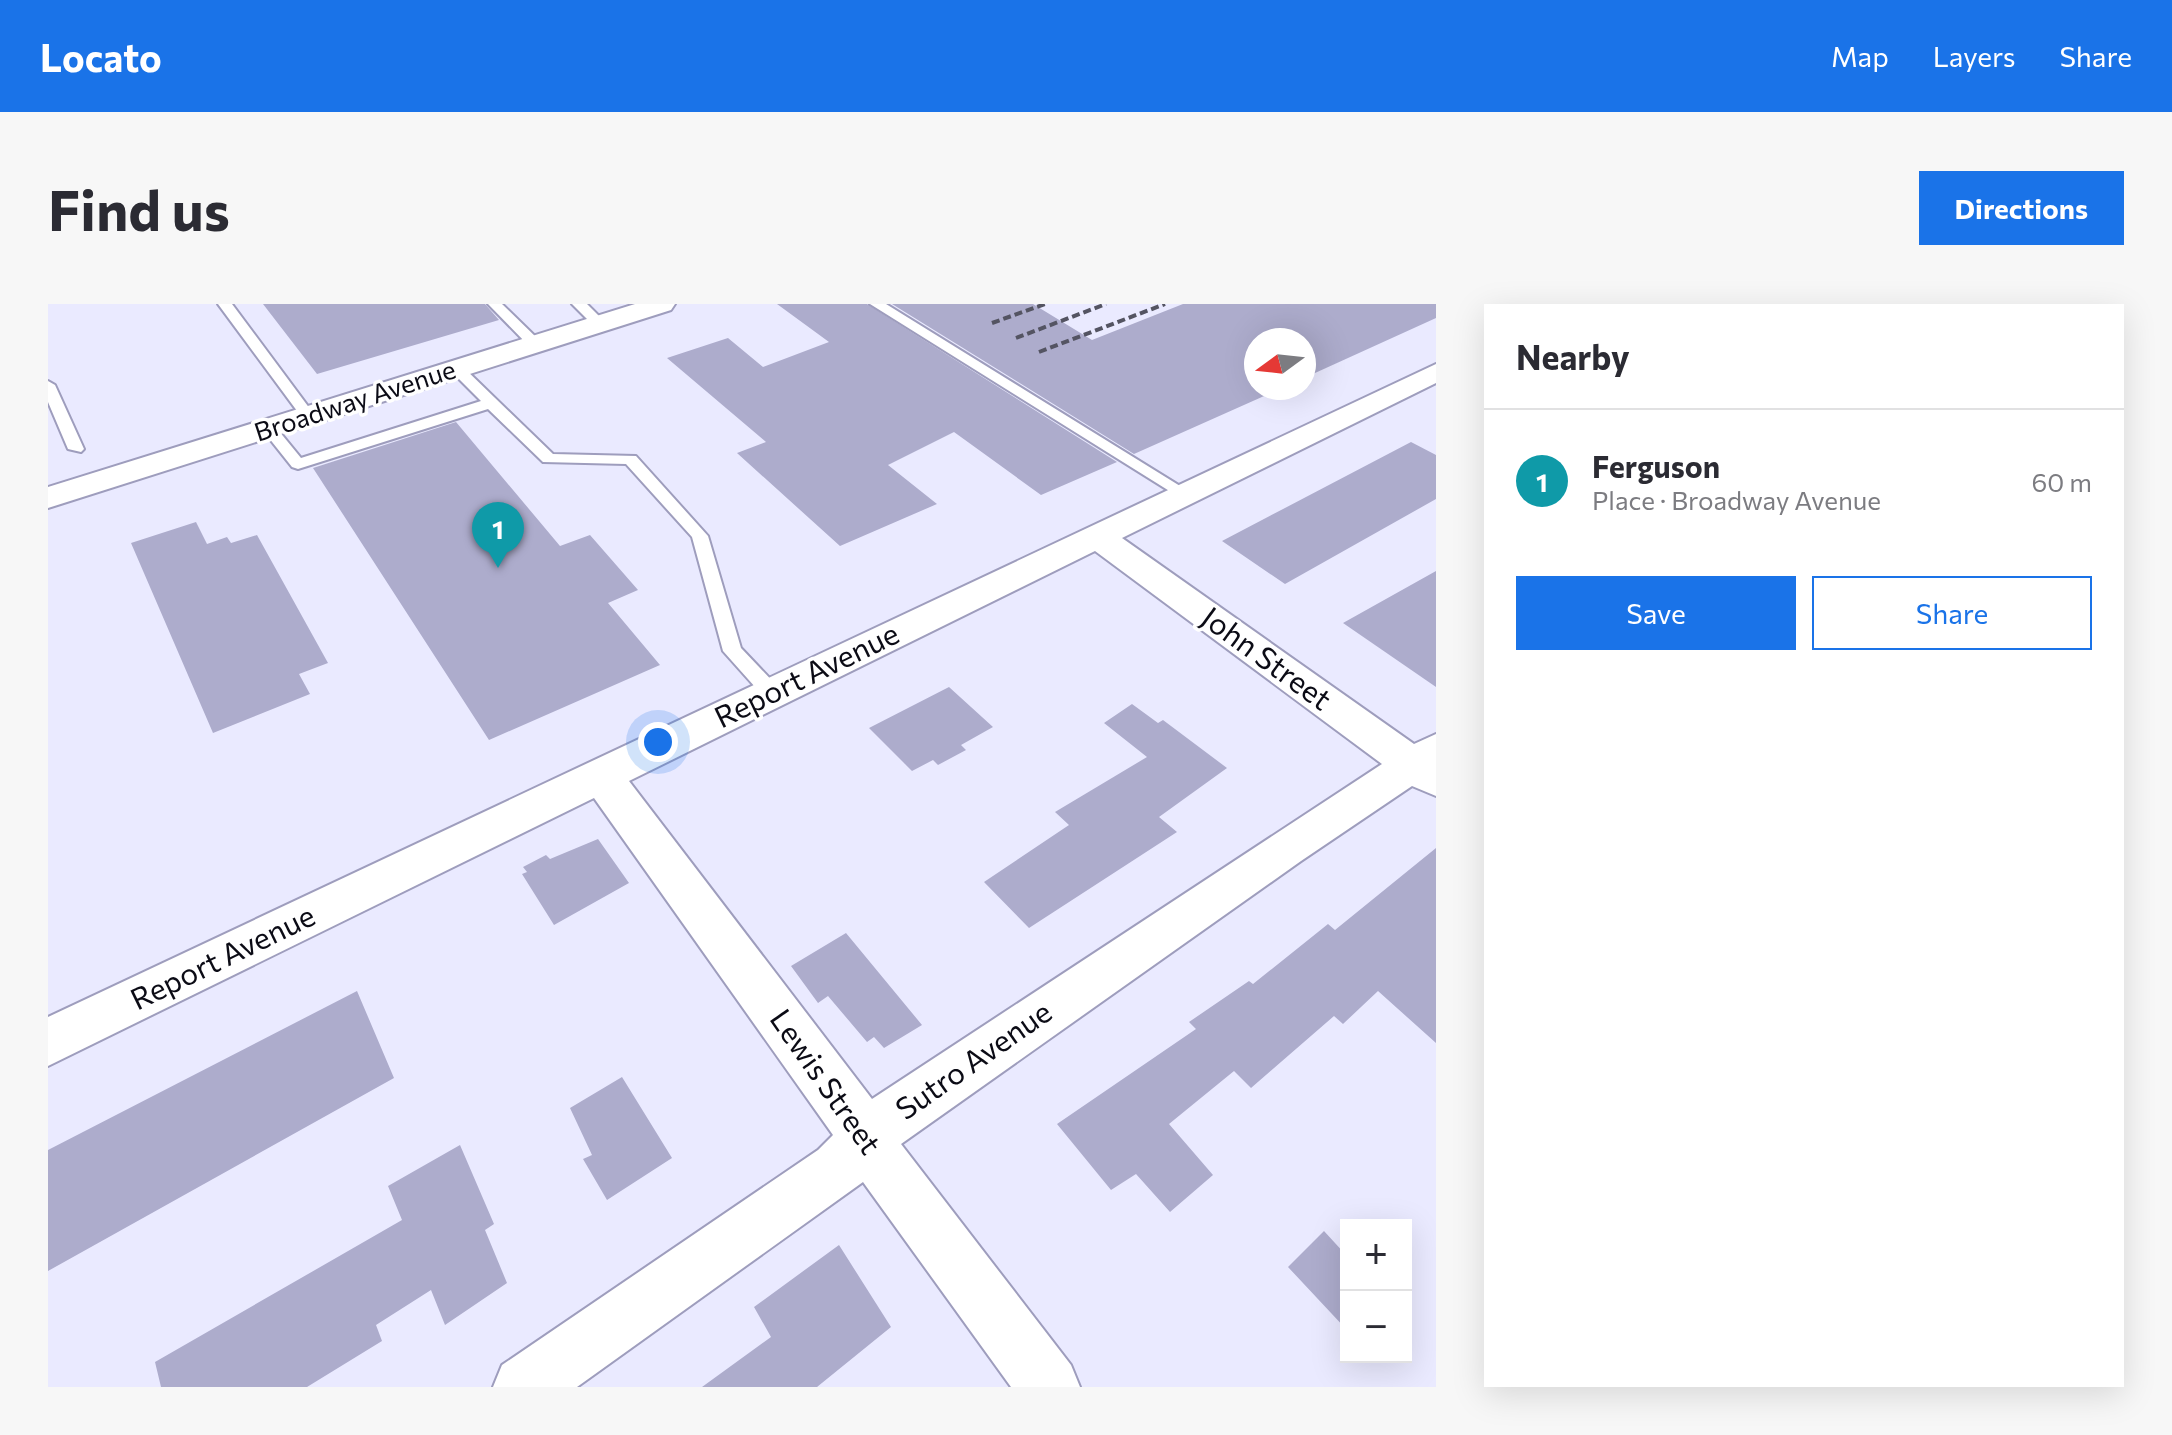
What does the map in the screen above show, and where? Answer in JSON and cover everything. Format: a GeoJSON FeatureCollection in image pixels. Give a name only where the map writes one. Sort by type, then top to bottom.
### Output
{"type":"FeatureCollection","features":[{"type":"Feature","properties":{"kind":"street","name":"Broadway Avenue"},"geometry":{"type":"LineString","coordinates":[[48,498],[535,344],[589,314],[662,304]]}},
{"type":"Feature","properties":{"kind":"street","name":"Report Avenue"},"geometry":{"type":"LineString","coordinates":[[48,1042],[1436,373]]}},
{"type":"Feature","properties":{"kind":"street","name":"John Street"},"geometry":{"type":"LineString","coordinates":[[1096,536],[1429,766]]}},
{"type":"Feature","properties":{"kind":"street","name":"Sutro Avenue"},"geometry":{"type":"LineString","coordinates":[[524,1387],[837,1169],[903,1109],[1285,848],[1429,766]]}},
{"type":"Feature","properties":{"kind":"street","name":"Lewis Street"},"geometry":{"type":"LineString","coordinates":[[601,776],[835,1090],[867,1140],[1049,1387]]}},
{"type":"Feature","properties":{"kind":"lane"},"geometry":{"type":"LineString","coordinates":[[225,304],[308,416]]}},
{"type":"Feature","properties":{"kind":"lane"},"geometry":{"type":"LineString","coordinates":[[495,304],[535,344]]}},
{"type":"Feature","properties":{"kind":"lane"},"geometry":{"type":"LineString","coordinates":[[877,304],[1185,494]]}},
{"type":"Feature","properties":{"kind":"lane"},"geometry":{"type":"LineString","coordinates":[[457,369],[549,459],[630,459],[700,536],[732,651],[772,693]]}},
{"type":"Feature","properties":{"kind":"lane"},"geometry":{"type":"LineString","coordinates":[[48,385],[76,449]]}},
{"type":"Feature","properties":{"kind":"lane"},"geometry":{"type":"LineString","coordinates":[[269,428],[298,464],[491,403]]}},
{"type":"Feature","properties":{"kind":"building"},"geometry":{"type":"Polygon","coordinates":[[[263,304],[485,304],[499,320],[317,374],[263,304]]]}},
{"type":"Feature","properties":{"kind":"building"},"geometry":{"type":"Polygon","coordinates":[[[777,304],[867,304],[1117,462],[1041,495],[954,432],[888,465],[937,504],[840,546],[737,453],[766,442],[667,358],[728,338],[763,367],[829,342],[777,304]]]}},
{"type":"Feature","properties":{"kind":"building"},"geometry":{"type":"Polygon","coordinates":[[[892,304],[1033,304],[1092,340],[1183,304],[1436,304],[1436,318],[1316,373],[1316,328],[1244,328],[1244,400],[1255,400],[1134,454],[892,304]]]}},
{"type":"Feature","properties":{"kind":"building"},"geometry":{"type":"Polygon","coordinates":[[[456,422],[560,546],[590,535],[638,590],[608,603],[660,665],[489,740],[313,468],[456,422]]]}},
{"type":"Feature","properties":{"kind":"building"},"geometry":{"type":"Polygon","coordinates":[[[1411,442],[1436,455],[1436,499],[1285,584],[1222,541],[1411,442]]]}},
{"type":"Feature","properties":{"kind":"building"},"geometry":{"type":"Polygon","coordinates":[[[196,522],[207,544],[227,537],[231,543],[257,535],[328,663],[299,674],[310,694],[213,733],[131,543],[196,522]]]}},
{"type":"Feature","properties":{"kind":"building"},"geometry":{"type":"Polygon","coordinates":[[[1436,571],[1436,687],[1343,623],[1436,571]]]}},
{"type":"Feature","properties":{"kind":"building"},"geometry":{"type":"Polygon","coordinates":[[[949,687],[993,727],[961,745],[966,750],[938,765],[933,760],[912,771],[869,728],[949,687]]]}},
{"type":"Feature","properties":{"kind":"building"},"geometry":{"type":"Polygon","coordinates":[[[1132,704],[1158,723],[1163,720],[1227,768],[1159,817],[1177,832],[1029,928],[984,882],[1069,825],[1055,812],[1147,757],[1104,723],[1132,704]]]}},
{"type":"Feature","properties":{"kind":"building"},"geometry":{"type":"Polygon","coordinates":[[[598,839],[629,883],[554,925],[522,874],[527,872],[523,867],[546,855],[550,859],[598,839]]]}},
{"type":"Feature","properties":{"kind":"building"},"geometry":{"type":"Polygon","coordinates":[[[1436,848],[1436,1043],[1378,991],[1343,1024],[1334,1016],[1251,1088],[1234,1071],[1169,1124],[1213,1175],[1170,1212],[1136,1174],[1111,1190],[1057,1124],[1196,1029],[1189,1022],[1249,981],[1253,984],[1328,924],[1335,930],[1436,848]]]}},
{"type":"Feature","properties":{"kind":"building"},"geometry":{"type":"Polygon","coordinates":[[[846,933],[922,1025],[884,1048],[874,1037],[867,1042],[828,996],[818,1003],[791,966],[846,933]]]}},
{"type":"Feature","properties":{"kind":"building"},"geometry":{"type":"Polygon","coordinates":[[[357,991],[394,1078],[48,1271],[48,1150],[357,991]]]}},
{"type":"Feature","properties":{"kind":"building"},"geometry":{"type":"Polygon","coordinates":[[[622,1077],[672,1158],[607,1200],[583,1159],[592,1155],[570,1108],[622,1077]]]}},
{"type":"Feature","properties":{"kind":"building"},"geometry":{"type":"Polygon","coordinates":[[[460,1145],[494,1224],[485,1230],[507,1283],[445,1325],[431,1290],[376,1325],[382,1341],[307,1387],[161,1387],[155,1362],[402,1220],[388,1186],[460,1145]]]}},
{"type":"Feature","properties":{"kind":"building"},"geometry":{"type":"Polygon","coordinates":[[[1324,1231],[1340,1248],[1340,1323],[1288,1267],[1324,1231]]]}},
{"type":"Feature","properties":{"kind":"building"},"geometry":{"type":"Polygon","coordinates":[[[839,1245],[891,1327],[817,1387],[702,1387],[771,1337],[754,1307],[839,1245]]]}},
{"type":"Feature","properties":{"kind":"railway"},"geometry":{"type":"LineString","coordinates":[[992,323],[1045,304]]}},
{"type":"Feature","properties":{"kind":"railway"},"geometry":{"type":"LineString","coordinates":[[1016,338],[1106,304]]}},
{"type":"Feature","properties":{"kind":"railway"},"geometry":{"type":"LineString","coordinates":[[1039,352],[1165,304]]}},
{"type":"Feature","properties":{"kind":"place","name":"Ferguson"},"geometry":{"type":"Point","coordinates":[498,568]}}]}
